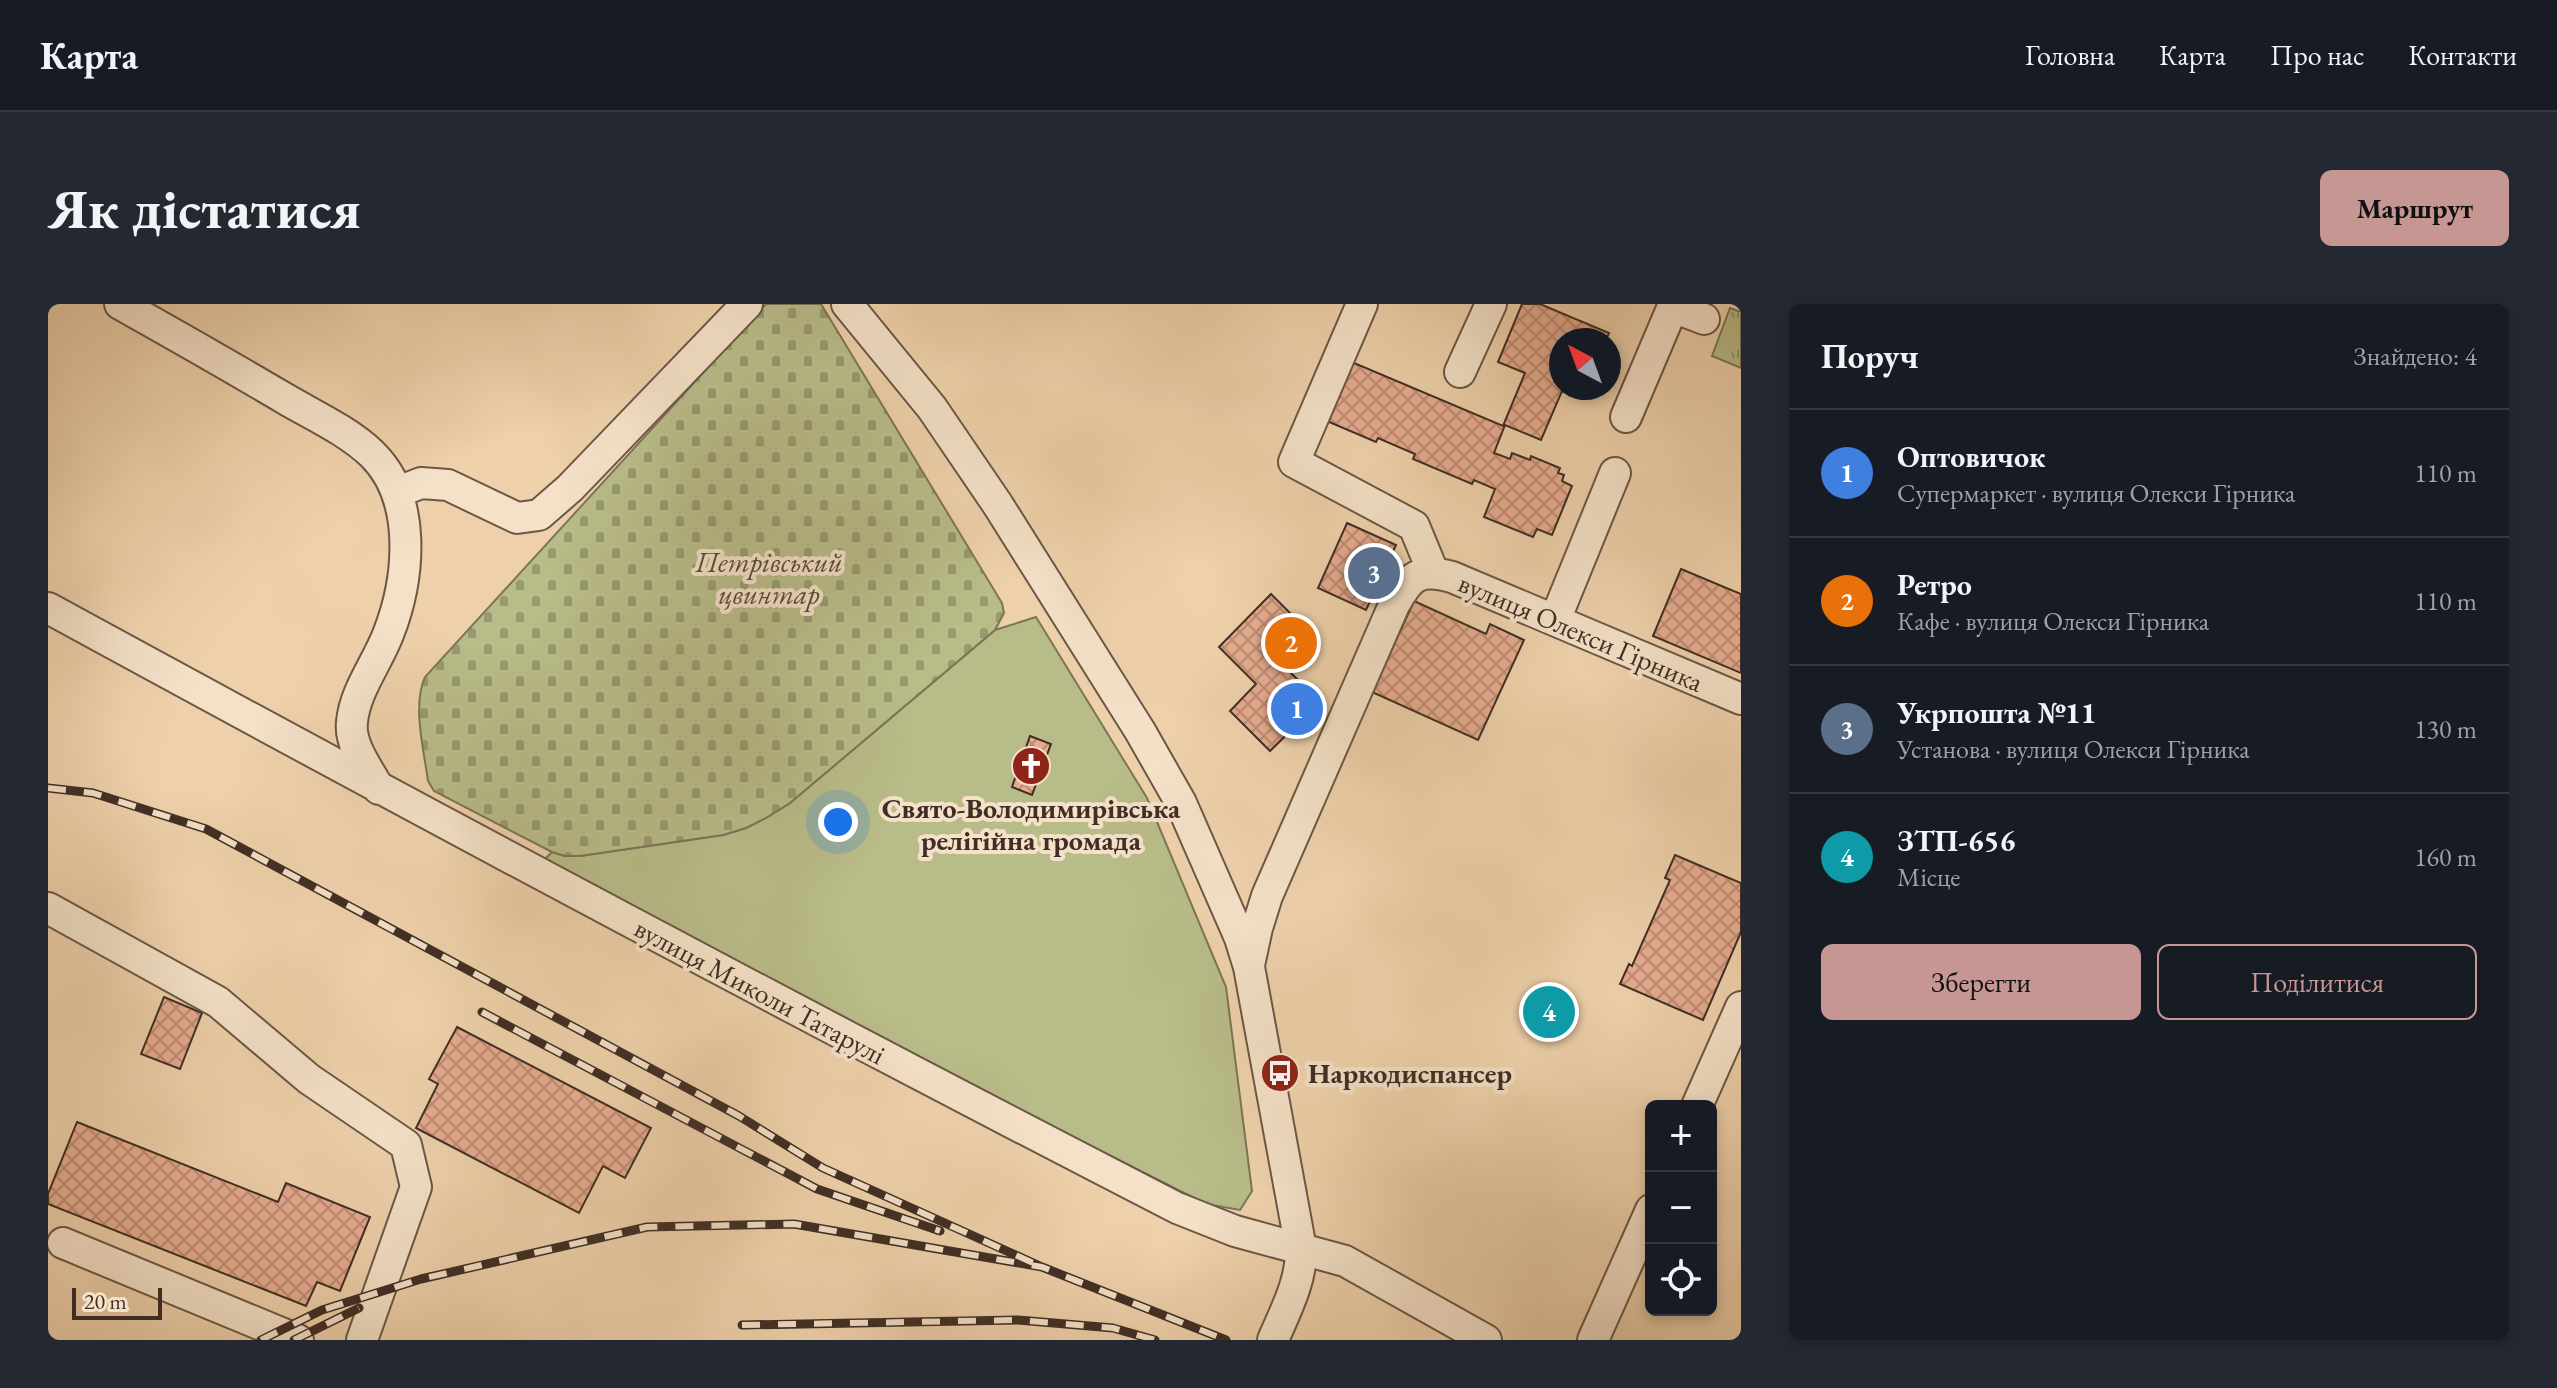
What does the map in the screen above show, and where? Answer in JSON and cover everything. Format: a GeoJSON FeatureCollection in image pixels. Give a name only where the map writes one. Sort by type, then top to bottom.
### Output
{"type":"FeatureCollection","features":[{"type":"Feature","properties":{"kind":"street"},"geometry":{"type":"LineString","coordinates":[[120,304],[346,435],[373,455],[398,492],[405,533],[401,585],[390,631],[359,696],[351,724],[357,749],[379,789]]}},
{"type":"Feature","properties":{"kind":"street"},"geometry":{"type":"LineString","coordinates":[[398,492],[421,483],[448,485],[517,518],[539,515],[570,488],[747,304]]}},
{"type":"Feature","properties":{"kind":"street"},"geometry":{"type":"LineString","coordinates":[[847,304],[932,408],[998,505],[1140,731],[1181,803],[1240,938],[1249,967],[1301,1249],[1301,1265],[1273,1340]]}},
{"type":"Feature","properties":{"kind":"street"},"geometry":{"type":"LineString","coordinates":[[1362,304],[1294,462],[1414,526],[1433,572]]}},
{"type":"Feature","properties":{"kind":"street"},"geometry":{"type":"LineString","coordinates":[[1460,372],[1491,304]]}},
{"type":"Feature","properties":{"kind":"street"},"geometry":{"type":"LineString","coordinates":[[1626,417],[1673,306],[1704,319]]}},
{"type":"Feature","properties":{"kind":"street"},"geometry":{"type":"LineString","coordinates":[[1555,620],[1615,473]]}},
{"type":"Feature","properties":{"kind":"street","name":"вулиця Олекси Гірника"},"geometry":{"type":"LineString","coordinates":[[1249,967],[1267,896],[1394,605],[1404,587],[1417,574],[1433,572],[1452,577],[1741,699]]}},
{"type":"Feature","properties":{"kind":"street","name":"вулиця Миколи Татарулі"},"geometry":{"type":"LineString","coordinates":[[48,608],[830,1030],[1177,1208],[1235,1231],[1345,1261],[1486,1340]]}},
{"type":"Feature","properties":{"kind":"street"},"geometry":{"type":"LineString","coordinates":[[48,908],[218,1002],[309,1079],[406,1145],[416,1187],[362,1340]]}},
{"type":"Feature","properties":{"kind":"street"},"geometry":{"type":"LineString","coordinates":[[1700,1100],[1741,1007]]}},
{"type":"Feature","properties":{"kind":"street"},"geometry":{"type":"LineString","coordinates":[[1593,1340],[1645,1223]]}},
{"type":"Feature","properties":{"kind":"street"},"geometry":{"type":"LineString","coordinates":[[63,1243],[298,1340]]}},
{"type":"Feature","properties":{"kind":"green space","name":"Петрівський цвинтар"},"geometry":{"type":"Polygon","coordinates":[[[766,304],[821,304],[1002,603],[1004,613],[995,630],[790,803],[746,828],[723,835],[565,856],[434,791],[428,781],[420,728],[419,701],[425,677],[766,304]]]}},
{"type":"Feature","properties":{"kind":"green space"},"geometry":{"type":"Polygon","coordinates":[[[1730,308],[1741,312],[1741,368],[1712,356],[1730,308]]]}},
{"type":"Feature","properties":{"kind":"green space"},"geometry":{"type":"Polygon","coordinates":[[[1036,617],[1147,798],[1226,987],[1252,1191],[1240,1210],[1206,1204],[544,871],[543,861],[552,852],[580,856],[723,835],[766,818],[790,803],[995,630],[1036,617]]]}},
{"type":"Feature","properties":{"kind":"building"},"geometry":{"type":"Polygon","coordinates":[[[1522,304],[1540,304],[1597,328],[1549,328],[1549,400],[1558,400],[1541,440],[1505,425],[1494,453],[1510,459],[1512,453],[1530,460],[1531,456],[1560,468],[1558,473],[1564,475],[1562,481],[1572,486],[1552,535],[1537,529],[1533,537],[1484,517],[1495,489],[1474,480],[1472,484],[1413,459],[1415,454],[1378,438],[1376,442],[1315,416],[1340,357],[1503,426],[1525,373],[1498,362],[1522,304]]]}},
{"type":"Feature","properties":{"kind":"building"},"geometry":{"type":"Polygon","coordinates":[[[1347,523],[1396,545],[1366,610],[1318,588],[1347,523]]]}},
{"type":"Feature","properties":{"kind":"building"},"geometry":{"type":"Polygon","coordinates":[[[1681,569],[1741,594],[1741,673],[1653,636],[1681,569]]]}},
{"type":"Feature","properties":{"kind":"building"},"geometry":{"type":"Polygon","coordinates":[[[1271,594],[1311,634],[1281,663],[1320,702],[1270,751],[1230,711],[1256,684],[1219,647],[1271,594]]]}},
{"type":"Feature","properties":{"kind":"building"},"geometry":{"type":"Polygon","coordinates":[[[1414,601],[1486,634],[1490,624],[1524,640],[1478,740],[1372,692],[1414,601]]]}},
{"type":"Feature","properties":{"kind":"building","name":"Свято-Володимирівська релігійна громада"},"geometry":{"type":"Polygon","coordinates":[[[1030,736],[1051,744],[1032,795],[1012,787],[1030,736]]]}},
{"type":"Feature","properties":{"kind":"building"},"geometry":{"type":"Polygon","coordinates":[[[1675,855],[1741,883],[1741,932],[1703,1020],[1620,984],[1629,964],[1632,966],[1670,880],[1665,878],[1675,855]]]}},
{"type":"Feature","properties":{"kind":"building"},"geometry":{"type":"Polygon","coordinates":[[[1535,990],[1575,1011],[1563,1033],[1523,1013],[1535,990]]]}},
{"type":"Feature","properties":{"kind":"building"},"geometry":{"type":"Polygon","coordinates":[[[164,997],[202,1013],[180,1069],[141,1054],[164,997]]]}},
{"type":"Feature","properties":{"kind":"building"},"geometry":{"type":"Polygon","coordinates":[[[457,1027],[651,1128],[625,1178],[603,1166],[579,1213],[416,1128],[438,1084],[429,1079],[457,1027]]]}},
{"type":"Feature","properties":{"kind":"building"},"geometry":{"type":"Polygon","coordinates":[[[77,1122],[278,1202],[286,1183],[370,1217],[340,1291],[317,1282],[306,1306],[48,1204],[48,1194],[77,1122]]]}},
{"type":"Feature","properties":{"kind":"railway"},"geometry":{"type":"LineString","coordinates":[[48,788],[93,793],[206,829],[739,1116],[823,1168],[1042,1267]]}},
{"type":"Feature","properties":{"kind":"railway"},"geometry":{"type":"LineString","coordinates":[[482,1012],[817,1189],[940,1231]]}},
{"type":"Feature","properties":{"kind":"railway"},"geometry":{"type":"LineString","coordinates":[[261,1340],[322,1310],[421,1279],[647,1227],[794,1224],[1042,1267],[1226,1340]]}},
{"type":"Feature","properties":{"kind":"railway"},"geometry":{"type":"LineString","coordinates":[[294,1340],[359,1308]]}},
{"type":"Feature","properties":{"kind":"railway"},"geometry":{"type":"LineString","coordinates":[[742,1325],[1018,1320],[1113,1328],[1155,1340]]}},
{"type":"Feature","properties":{"kind":"place","name":"Укрпошта №11"},"geometry":{"type":"Point","coordinates":[1374,573]}},
{"type":"Feature","properties":{"kind":"place","name":"Ретро"},"geometry":{"type":"Point","coordinates":[1291,643]}},
{"type":"Feature","properties":{"kind":"place","name":"Оптовичок"},"geometry":{"type":"Point","coordinates":[1297,709]}},
{"type":"Feature","properties":{"kind":"place","name":"Свято-Володимирівська релігійна громада"},"geometry":{"type":"Point","coordinates":[1031,766]}},
{"type":"Feature","properties":{"kind":"place","name":"ЗТП-656"},"geometry":{"type":"Point","coordinates":[1549,1012]}},
{"type":"Feature","properties":{"kind":"place","name":"Наркодиспансер"},"geometry":{"type":"Point","coordinates":[1280,1073]}}]}
